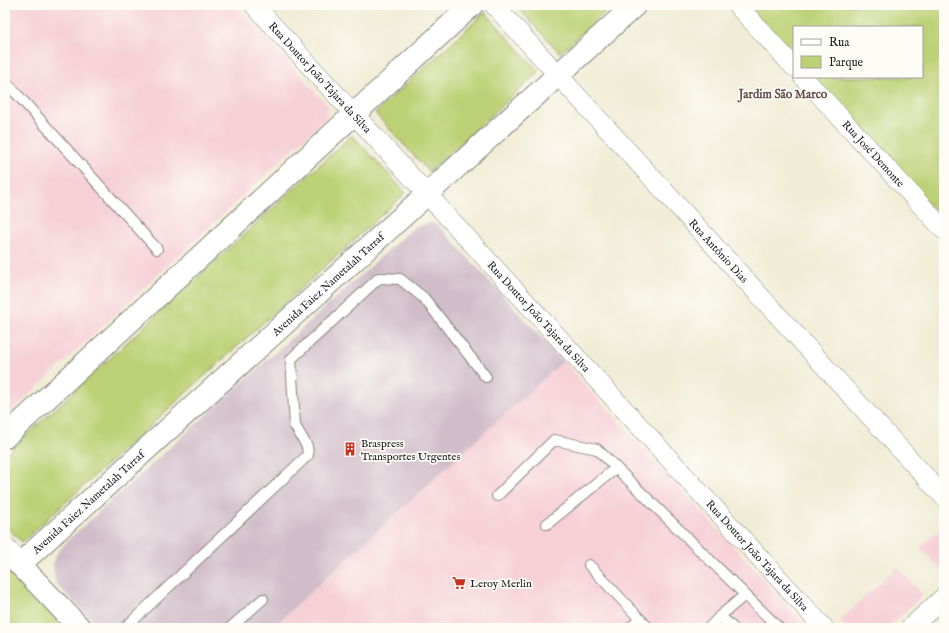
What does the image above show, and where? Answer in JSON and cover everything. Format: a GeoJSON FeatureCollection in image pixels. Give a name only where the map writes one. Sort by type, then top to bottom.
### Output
{"type":"FeatureCollection","features":[{"type":"Feature","properties":{"kind":"street","name":"Rua Doutor João Tajara da Silva"},"geometry":{"type":"LineString","coordinates":[[254,5],[824,628]]}},
{"type":"Feature","properties":{"kind":"street"},"geometry":{"type":"LineString","coordinates":[[5,437],[472,5]]}},
{"type":"Feature","properties":{"kind":"street","name":"Rua Antônio Dias"},"geometry":{"type":"LineString","coordinates":[[494,5],[944,497]]}},
{"type":"Feature","properties":{"kind":"street","name":"Avenida Faiez Nametalah Tarraf"},"geometry":{"type":"LineString","coordinates":[[12,557],[427,194],[635,5]]}},
{"type":"Feature","properties":{"kind":"street"},"geometry":{"type":"LineString","coordinates":[[737,5],[793,66]]}},
{"type":"Feature","properties":{"kind":"street","name":"Rua José Demonte"},"geometry":{"type":"LineString","coordinates":[[804,78],[944,230]]}},
{"type":"Feature","properties":{"kind":"street"},"geometry":{"type":"LineString","coordinates":[[12,557],[80,628]]}},
{"type":"Feature","properties":{"kind":"street"},"geometry":{"type":"LineString","coordinates":[[910,628],[944,597]]}},
{"type":"Feature","properties":{"kind":"lane"},"geometry":{"type":"LineString","coordinates":[[5,81],[157,248]]}},
{"type":"Feature","properties":{"kind":"lane"},"geometry":{"type":"LineString","coordinates":[[125,628],[308,455],[307,446],[295,426],[291,359],[379,278],[400,279],[424,298],[486,377]]}},
{"type":"Feature","properties":{"kind":"lane"},"geometry":{"type":"LineString","coordinates":[[497,496],[554,440],[597,449],[779,628]]}},
{"type":"Feature","properties":{"kind":"lane"},"geometry":{"type":"LineString","coordinates":[[547,524],[616,468]]}},
{"type":"Feature","properties":{"kind":"lane"},"geometry":{"type":"LineString","coordinates":[[589,565],[649,628]]}},
{"type":"Feature","properties":{"kind":"lane"},"geometry":{"type":"LineString","coordinates":[[709,628],[720,616],[745,595]]}},
{"type":"Feature","properties":{"kind":"lane"},"geometry":{"type":"LineString","coordinates":[[230,628],[263,599]]}},
{"type":"Feature","properties":{"kind":"lane"},"geometry":{"type":"LineString","coordinates":[[720,616],[734,628]]}},
{"type":"Feature","properties":{"kind":"lane"},"geometry":{"type":"LineString","coordinates":[[630,628],[640,619]]}},
{"type":"Feature","properties":{"kind":"shaded area"},"geometry":{"type":"Polygon","coordinates":[[[5,5],[235,5],[328,106],[328,114],[324,120],[5,417],[5,5]]]}},
{"type":"Feature","properties":{"kind":"shaded area"},"geometry":{"type":"Polygon","coordinates":[[[431,223],[438,225],[563,361],[272,628],[100,628],[56,584],[53,565],[57,553],[68,540],[414,227],[431,223]]]}},
{"type":"Feature","properties":{"kind":"shaded area"},"geometry":{"type":"Polygon","coordinates":[[[563,361],[808,628],[273,628],[563,361]]]}},
{"type":"Feature","properties":{"kind":"shaded area"},"geometry":{"type":"Polygon","coordinates":[[[944,526],[944,573],[920,547],[944,526]]]}},
{"type":"Feature","properties":{"kind":"shaded area"},"geometry":{"type":"Polygon","coordinates":[[[897,567],[923,595],[887,628],[848,628],[840,620],[897,567]]]}},
{"type":"Feature","properties":{"kind":"green space"},"geometry":{"type":"Polygon","coordinates":[[[515,5],[613,5],[560,53],[515,5]]]}},
{"type":"Feature","properties":{"kind":"green space"},"geometry":{"type":"Polygon","coordinates":[[[746,5],[944,5],[944,221],[814,78],[923,78],[923,26],[793,26],[793,56],[746,5]]]}},
{"type":"Feature","properties":{"kind":"green space"},"geometry":{"type":"Polygon","coordinates":[[[485,12],[539,72],[429,172],[375,113],[485,12]]]}},
{"type":"Feature","properties":{"kind":"green space"},"geometry":{"type":"Polygon","coordinates":[[[352,135],[406,193],[22,542],[5,526],[5,455],[352,135]]]}},
{"type":"Feature","properties":{"kind":"green space"},"geometry":{"type":"Polygon","coordinates":[[[5,567],[65,628],[5,628],[5,567]]]}},
{"type":"Feature","properties":{"kind":"place","name":"Braspress Transportes Urgentes"},"geometry":{"type":"Point","coordinates":[350,449]}},
{"type":"Feature","properties":{"kind":"place","name":"Leroy Merlin"},"geometry":{"type":"Point","coordinates":[459,583]}},
{"type":"Feature","properties":{"kind":"district","name":"Jardim São Marco"},"geometry":{"type":"Point","coordinates":[783,94]}}]}
